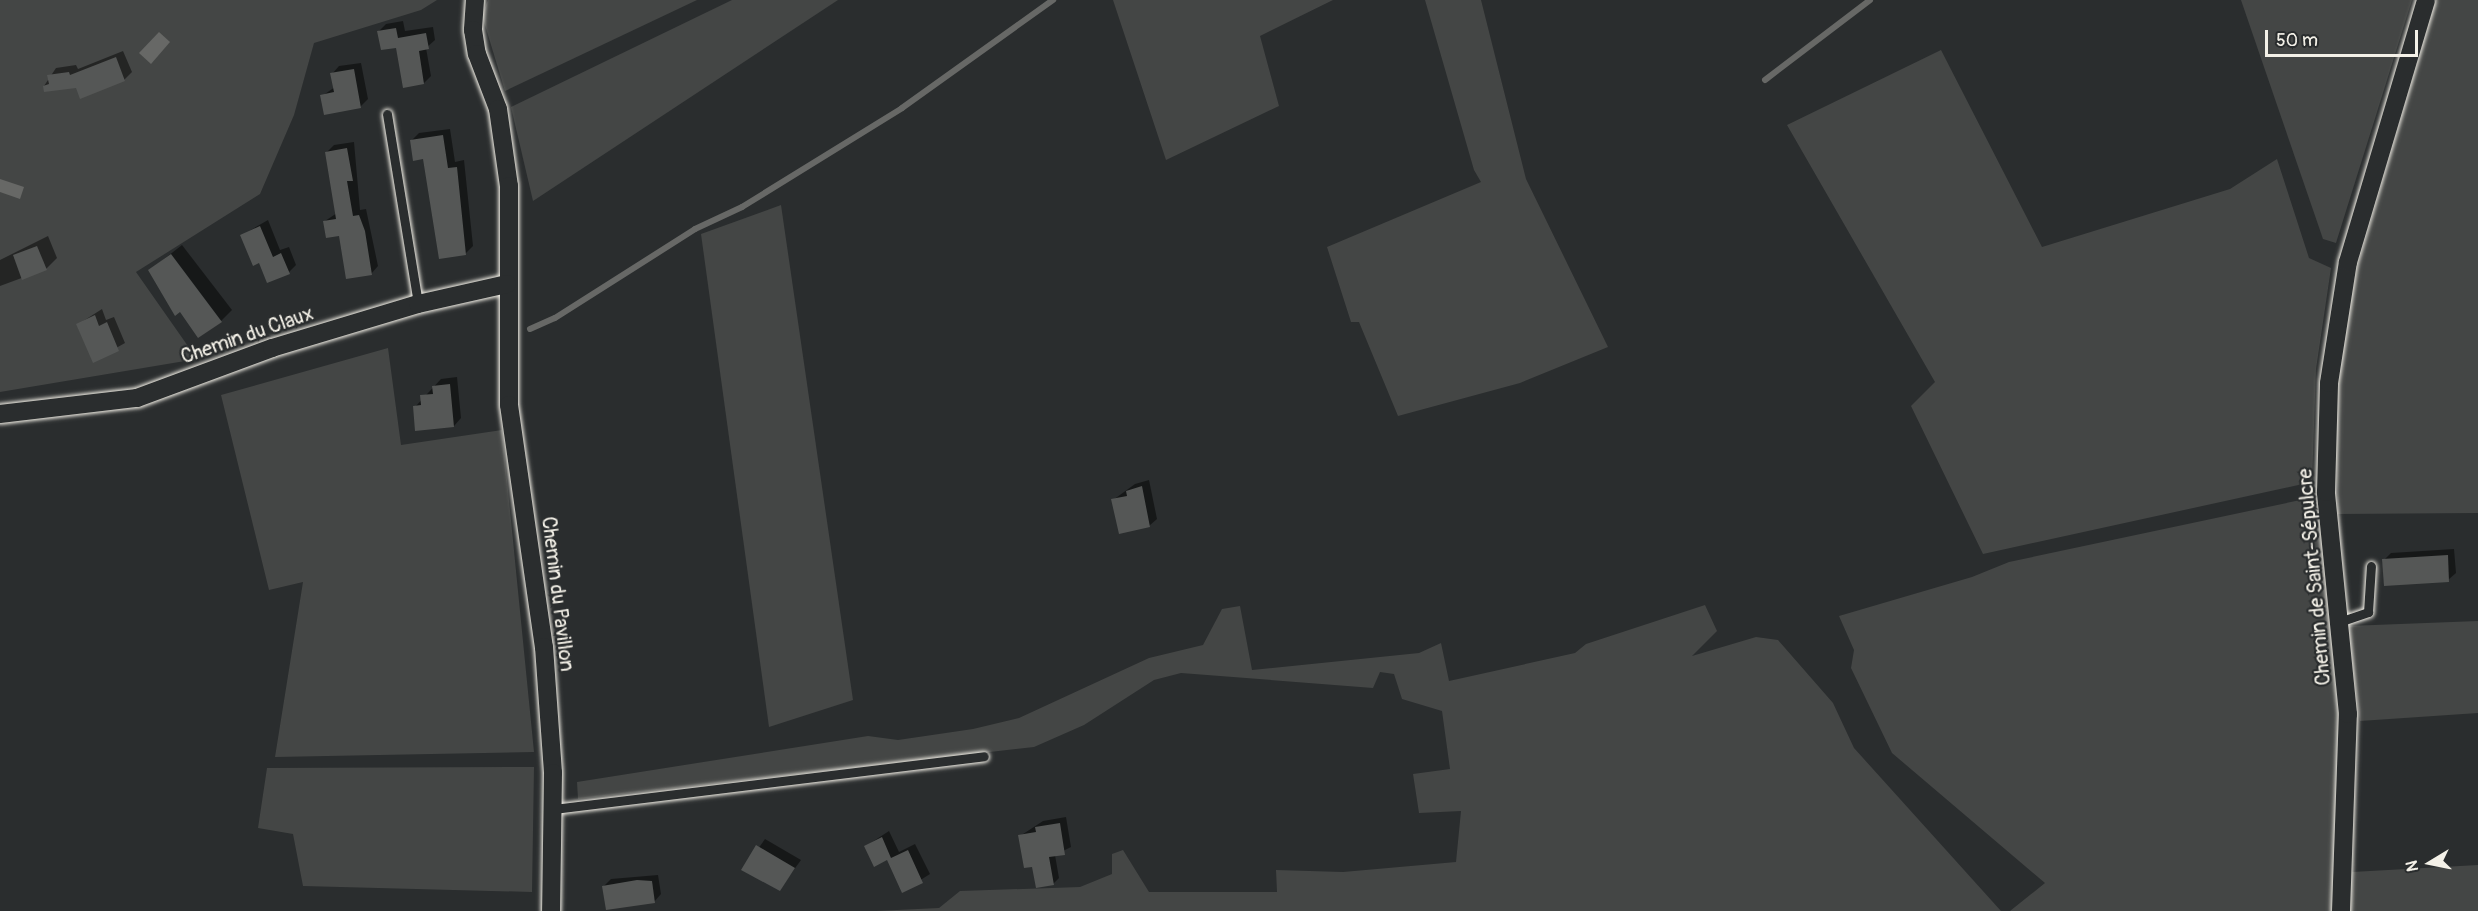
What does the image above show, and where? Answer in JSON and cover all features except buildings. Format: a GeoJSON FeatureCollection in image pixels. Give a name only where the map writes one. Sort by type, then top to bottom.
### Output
{"type":"FeatureCollection","features":[{"type":"Feature","properties":{"kind":"street","name":"Chemin du Pavillon"},"geometry":{"type":"LineString","coordinates":[[475,0],[473,30],[477,54],[498,109],[512,215],[507,284],[510,405],[543,647],[554,808],[551,911]]}},
{"type":"Feature","properties":{"kind":"street","name":"Chemin de Saint-Sépulcre"},"geometry":{"type":"LineString","coordinates":[[2341,911],[2348,714],[2326,492],[2329,383],[2348,262],[2426,0]]}},
{"type":"Feature","properties":{"kind":"street","name":"Chemin du Claux"},"geometry":{"type":"LineString","coordinates":[[0,414],[137,398],[272,348],[418,304],[507,284]]}},
{"type":"Feature","properties":{"kind":"lane"},"geometry":{"type":"LineString","coordinates":[[387,114],[418,304]]}},
{"type":"Feature","properties":{"kind":"lane"},"geometry":{"type":"LineString","coordinates":[[2339,622],[2368,612],[2371,566]]}},
{"type":"Feature","properties":{"kind":"lane"},"geometry":{"type":"LineString","coordinates":[[554,808],[984,756]]}},
{"type":"Feature","properties":{"kind":"shaded area"},"geometry":{"type":"Polygon","coordinates":[[[0,0],[437,0],[421,10],[314,43],[294,115],[260,194],[136,272],[197,359],[0,392],[0,0]]]}},
{"type":"Feature","properties":{"kind":"shaded area"},"geometry":{"type":"Polygon","coordinates":[[[488,0],[697,0],[505,91],[482,15],[488,0]]]}},
{"type":"Feature","properties":{"kind":"shaded area"},"geometry":{"type":"Polygon","coordinates":[[[732,0],[838,0],[533,201],[511,107],[732,0]]]}},
{"type":"Feature","properties":{"kind":"shaded area"},"geometry":{"type":"Polygon","coordinates":[[[1113,0],[1333,0],[1260,36],[1279,106],[1166,160],[1113,0]]]}},
{"type":"Feature","properties":{"kind":"shaded area"},"geometry":{"type":"Polygon","coordinates":[[[1425,0],[1481,0],[1526,179],[1608,347],[1520,383],[1398,416],[1359,322],[1351,322],[1327,247],[1481,182],[1474,170],[1425,0]]]}},
{"type":"Feature","properties":{"kind":"shaded area"},"geometry":{"type":"Polygon","coordinates":[[[2241,0],[2412,0],[2336,243],[2323,239],[2241,0]]]}},
{"type":"Feature","properties":{"kind":"shaded area"},"geometry":{"type":"Polygon","coordinates":[[[2436,0],[2478,0],[2478,513],[2338,514],[2336,436],[2341,349],[2358,265],[2436,0]]]}},
{"type":"Feature","properties":{"kind":"shaded area"},"geometry":{"type":"Polygon","coordinates":[[[159,32],[170,42],[151,64],[139,53],[159,32]]]}},
{"type":"Feature","properties":{"kind":"shaded area"},"geometry":{"type":"Polygon","coordinates":[[[1941,50],[2042,247],[2230,189],[2277,159],[2309,258],[2331,268],[2316,369],[2312,482],[1983,554],[1911,406],[1935,382],[1787,125],[1941,50]]]}},
{"type":"Feature","properties":{"kind":"shaded area"},"geometry":{"type":"Polygon","coordinates":[[[0,179],[24,187],[20,199],[0,192],[0,179]]]}},
{"type":"Feature","properties":{"kind":"shaded area"},"geometry":{"type":"Polygon","coordinates":[[[781,205],[853,700],[769,727],[701,234],[781,205]]]}},
{"type":"Feature","properties":{"kind":"shaded area"},"geometry":{"type":"Polygon","coordinates":[[[388,348],[401,445],[502,430],[534,752],[275,757],[303,582],[269,590],[221,395],[388,348]]]}},
{"type":"Feature","properties":{"kind":"shaded area"},"geometry":{"type":"Polygon","coordinates":[[[2310,498],[2319,510],[2339,721],[2338,821],[2331,911],[2010,911],[2045,883],[1892,753],[1851,668],[1854,650],[1839,616],[1972,577],[2009,562],[2310,498]]]}},
{"type":"Feature","properties":{"kind":"shaded area"},"geometry":{"type":"Polygon","coordinates":[[[1705,605],[1717,631],[1692,656],[1756,637],[1778,640],[1833,703],[1854,748],[2001,911],[876,911],[939,908],[960,891],[1080,887],[1112,874],[1112,854],[1123,850],[1149,892],[1277,892],[1276,870],[1343,872],[1456,862],[1461,811],[1419,813],[1413,774],[1450,769],[1442,711],[1402,699],[1394,674],[1380,672],[1373,688],[1181,673],[1154,680],[1084,725],[1034,747],[578,799],[577,782],[868,736],[898,740],[973,729],[1019,718],[1149,658],[1203,645],[1222,609],[1240,606],[1252,670],[1419,653],[1441,643],[1449,681],[1575,653],[1586,644],[1705,605]]]}},
{"type":"Feature","properties":{"kind":"shaded area"},"geometry":{"type":"Polygon","coordinates":[[[2478,621],[2478,713],[2360,721],[2348,626],[2478,621]]]}},
{"type":"Feature","properties":{"kind":"shaded area"},"geometry":{"type":"Polygon","coordinates":[[[534,767],[532,892],[303,886],[293,834],[258,828],[267,768],[534,767]]]}},
{"type":"Feature","properties":{"kind":"shaded area"},"geometry":{"type":"Polygon","coordinates":[[[2478,865],[2478,911],[2349,911],[2352,872],[2478,865]]]}},
{"type":"Feature","properties":{"kind":"waterway"},"geometry":{"type":"LineString","coordinates":[[530,329],[555,318],[695,229],[742,207],[902,108],[1053,0]]}},
{"type":"Feature","properties":{"kind":"waterway"},"geometry":{"type":"LineString","coordinates":[[1765,80],[1870,0]]}}]}
